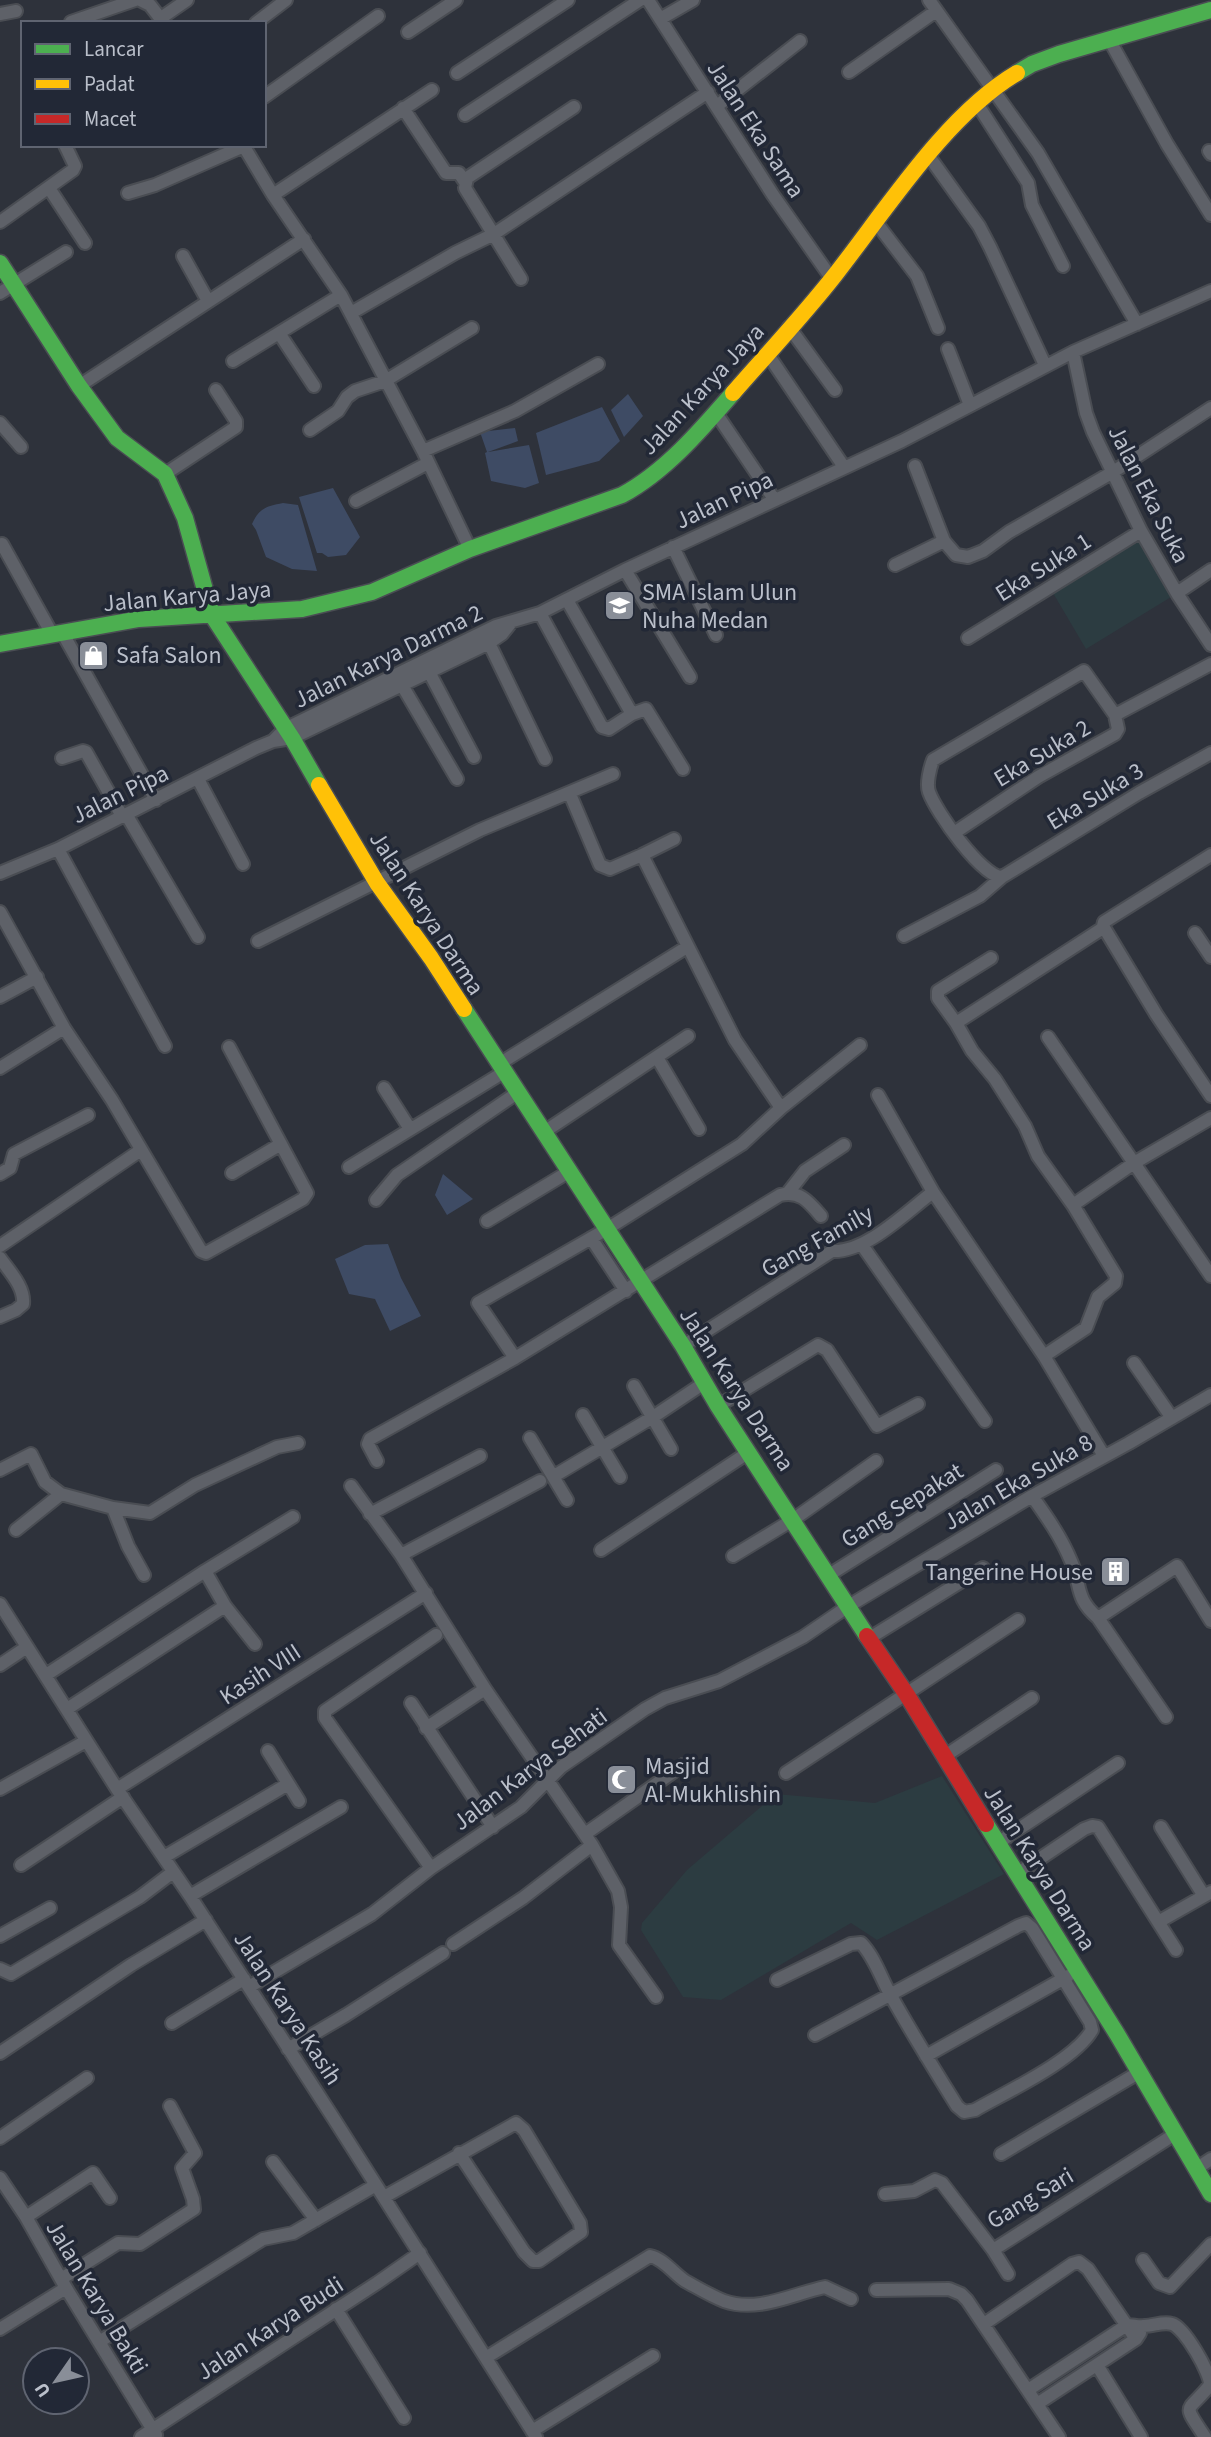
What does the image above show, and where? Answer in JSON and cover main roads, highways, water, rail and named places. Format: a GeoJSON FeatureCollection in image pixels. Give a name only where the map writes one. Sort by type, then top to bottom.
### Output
{"type":"FeatureCollection","features":[{"type":"Feature","properties":{"kind":"water"},"geometry":{"type":"Polygon","coordinates":[[[628,394],[643,416],[624,437],[611,410],[628,394]]]}},
{"type":"Feature","properties":{"kind":"water"},"geometry":{"type":"Polygon","coordinates":[[[602,407],[620,441],[599,461],[546,475],[536,433],[602,407]]]}},
{"type":"Feature","properties":{"kind":"water"},"geometry":{"type":"Polygon","coordinates":[[[515,428],[518,441],[488,452],[529,445],[539,483],[525,488],[491,481],[485,453],[487,452],[480,432],[515,428]]]}},
{"type":"Feature","properties":{"kind":"water"},"geometry":{"type":"Polygon","coordinates":[[[333,488],[360,537],[346,555],[328,557],[317,553],[299,497],[333,488]]]}},
{"type":"Feature","properties":{"kind":"water"},"geometry":{"type":"Polygon","coordinates":[[[283,503],[298,505],[317,571],[292,569],[266,557],[252,524],[264,509],[283,503]]]}},
{"type":"Feature","properties":{"kind":"water"},"geometry":{"type":"Polygon","coordinates":[[[443,1174],[473,1199],[447,1215],[435,1195],[443,1174]]]}},
{"type":"Feature","properties":{"kind":"water"},"geometry":{"type":"Polygon","coordinates":[[[388,1244],[401,1278],[421,1316],[390,1331],[375,1299],[349,1294],[335,1259],[365,1245],[388,1244]]]}},
{"type":"Feature","properties":{"kind":"place","name":"SMA Islam Ulun Nuha Medan"},"geometry":{"type":"Point","coordinates":[619,606]}},
{"type":"Feature","properties":{"kind":"place","name":"Safa Salon"},"geometry":{"type":"Point","coordinates":[93,655]}},
{"type":"Feature","properties":{"kind":"place","name":"Tangerine House"},"geometry":{"type":"Point","coordinates":[1116,1572]}},
{"type":"Feature","properties":{"kind":"place","name":"Masjid Al-Mukhlishin"},"geometry":{"type":"Point","coordinates":[622,1780]}}]}
